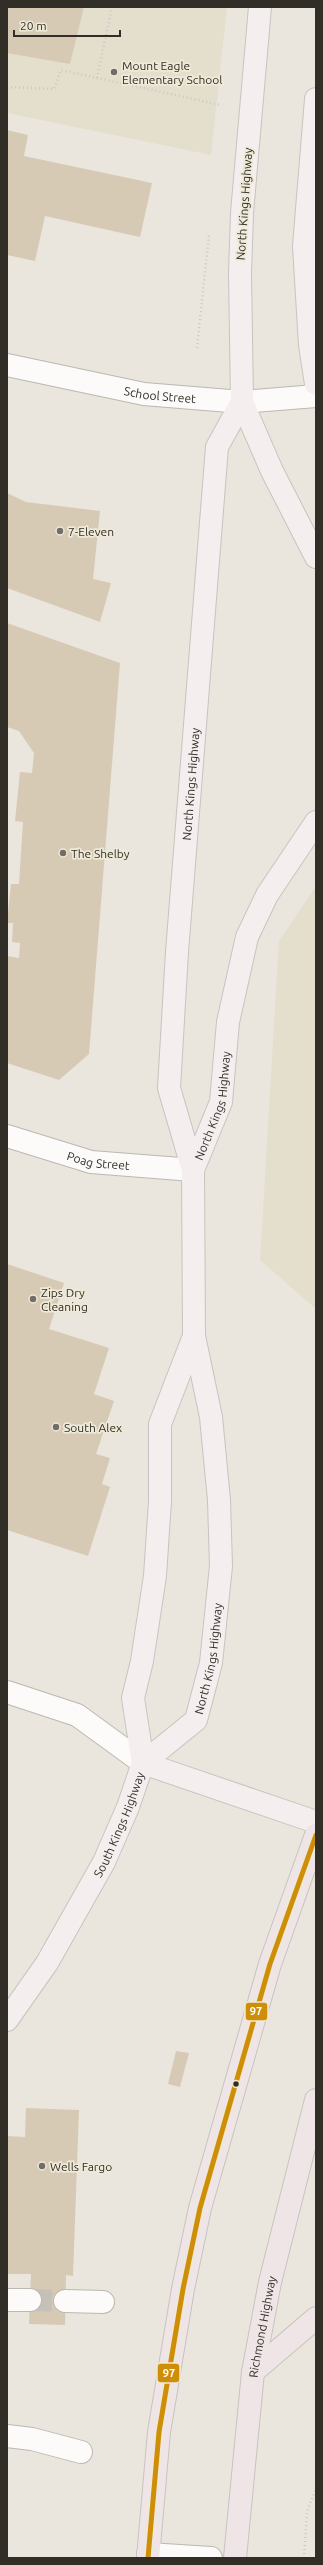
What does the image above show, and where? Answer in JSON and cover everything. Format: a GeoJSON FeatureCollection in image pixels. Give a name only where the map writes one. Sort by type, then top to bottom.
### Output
{"type":"FeatureCollection","features":[{"type":"Feature","properties":{"kind":"highway"},"geometry":{"type":"LineString","coordinates":[[148,2556],[159,2432],[183,2289],[200,2208],[268,1972],[316,1835]]}},
{"type":"Feature","properties":{"kind":"highway","name":"Richmond Highway"},"geometry":{"type":"LineString","coordinates":[[235,2558],[253,2372],[270,2282],[316,2100]]}},
{"type":"Feature","properties":{"kind":"highway"},"geometry":{"type":"LineString","coordinates":[[253,2372],[316,2318]]}},
{"type":"Feature","properties":{"kind":"main road","name":"North Kings Highway"},"geometry":{"type":"LineString","coordinates":[[260,7],[242,213],[240,273],[242,402],[272,471],[316,557]]}},
{"type":"Feature","properties":{"kind":"main road"},"geometry":{"type":"LineString","coordinates":[[316,99],[304,246],[310,345],[316,384]]}},
{"type":"Feature","properties":{"kind":"main road","name":"North Kings Highway"},"geometry":{"type":"LineString","coordinates":[[194,1336],[160,1424],[160,1501],[155,1576],[142,1661],[133,1698],[143,1762],[196,1720],[211,1663],[217,1611],[220,1566],[219,1500],[211,1417],[194,1336],[192,1170],[169,1088],[177,960],[217,447],[242,402]]}},
{"type":"Feature","properties":{"kind":"main road","name":"North Kings Highway"},"geometry":{"type":"LineString","coordinates":[[192,1170],[221,1102],[228,1022],[247,937],[267,895],[316,822]]}},
{"type":"Feature","properties":{"kind":"main road","name":"South Kings Highway"},"geometry":{"type":"LineString","coordinates":[[7,2020],[47,1962],[104,1862],[128,1807],[143,1762],[316,1822]]}},
{"type":"Feature","properties":{"kind":"street","name":"School Street"},"geometry":{"type":"LineString","coordinates":[[7,365],[144,394],[242,402],[316,396]]}},
{"type":"Feature","properties":{"kind":"street","name":"Poag Street"},"geometry":{"type":"LineString","coordinates":[[7,1136],[91,1162],[192,1170]]}},
{"type":"Feature","properties":{"kind":"street"},"geometry":{"type":"LineString","coordinates":[[7,1692],[77,1715],[143,1762]]}},
{"type":"Feature","properties":{"kind":"street"},"geometry":{"type":"LineString","coordinates":[[7,2300],[30,2300]]}},
{"type":"Feature","properties":{"kind":"street"},"geometry":{"type":"LineString","coordinates":[[65,2301],[103,2302]]}},
{"type":"Feature","properties":{"kind":"street"},"geometry":{"type":"LineString","coordinates":[[7,2436],[32,2439],[81,2452]]}},
{"type":"Feature","properties":{"kind":"street"},"geometry":{"type":"LineString","coordinates":[[148,2556],[211,2558]]}},
{"type":"Feature","properties":{"kind":"path"},"geometry":{"type":"LineString","coordinates":[[97,78],[112,7]]}},
{"type":"Feature","properties":{"kind":"path"},"geometry":{"type":"LineString","coordinates":[[7,87],[54,89],[61,70],[224,106]]}},
{"type":"Feature","properties":{"kind":"path"},"geometry":{"type":"LineString","coordinates":[[197,348],[210,231]]}},
{"type":"Feature","properties":{"kind":"path"},"geometry":{"type":"LineString","coordinates":[[304,2558],[307,2511],[316,2489]]}},
{"type":"Feature","properties":{"kind":"shaded area","name":"Mount Eagle Elementary School"},"geometry":{"type":"Polygon","coordinates":[[[7,7],[227,7],[211,155],[7,113],[7,7]]]}},
{"type":"Feature","properties":{"kind":"shaded area"},"geometry":{"type":"Polygon","coordinates":[[[316,886],[316,1309],[260,1260],[279,941],[316,886]]]}},
{"type":"Feature","properties":{"kind":"building"},"geometry":{"type":"Polygon","coordinates":[[[7,7],[84,7],[70,64],[7,53],[7,7]]]}},
{"type":"Feature","properties":{"kind":"building"},"geometry":{"type":"Polygon","coordinates":[[[7,130],[28,135],[24,156],[152,183],[140,237],[45,216],[35,261],[7,255],[7,130]]]}},
{"type":"Feature","properties":{"kind":"building"},"geometry":{"type":"Polygon","coordinates":[[[7,493],[26,502],[100,511],[93,579],[111,583],[100,622],[7,588],[7,493]]]}},
{"type":"Feature","properties":{"kind":"building","name":"The Shelby"},"geometry":{"type":"Polygon","coordinates":[[[7,623],[120,663],[89,1054],[59,1080],[7,1063],[7,956],[19,958],[20,943],[12,942],[13,923],[7,923],[11,884],[19,884],[23,822],[15,821],[20,772],[32,773],[34,753],[19,731],[7,727],[7,623]]]}},
{"type":"Feature","properties":{"kind":"building","name":"South Alex"},"geometry":{"type":"Polygon","coordinates":[[[7,1264],[64,1283],[49,1329],[109,1348],[94,1394],[114,1401],[96,1454],[110,1458],[102,1484],[110,1487],[88,1556],[7,1530],[7,1264]]]}},
{"type":"Feature","properties":{"kind":"building"},"geometry":{"type":"Polygon","coordinates":[[[176,2051],[189,2053],[180,2087],[168,2084],[176,2051]]]}},
{"type":"Feature","properties":{"kind":"building","name":"Wells Fargo"},"geometry":{"type":"Polygon","coordinates":[[[26,2108],[79,2110],[73,2276],[66,2275],[65,2325],[29,2324],[31,2274],[7,2274],[7,2136],[25,2137],[26,2108]]]}},
{"type":"Feature","properties":{"kind":"tunnel"},"geometry":{"type":"LineString","coordinates":[[30,2300],[65,2301]]}},
{"type":"Feature","properties":{"kind":"transit line","name":"97"},"geometry":{"type":"LineString","coordinates":[[148,2558],[159,2432],[183,2289],[200,2208],[270,1964],[316,1835]]}},
{"type":"Feature","properties":{"kind":"place","name":"Mount Eagle Elementary School"},"geometry":{"type":"Point","coordinates":[114,72]}},
{"type":"Feature","properties":{"kind":"place","name":"7-Eleven"},"geometry":{"type":"Point","coordinates":[60,531]}},
{"type":"Feature","properties":{"kind":"place","name":"The Shelby"},"geometry":{"type":"Point","coordinates":[63,853]}},
{"type":"Feature","properties":{"kind":"place","name":"Zips Dry Cleaning"},"geometry":{"type":"Point","coordinates":[33,1299]}},
{"type":"Feature","properties":{"kind":"place","name":"South Alex"},"geometry":{"type":"Point","coordinates":[56,1427]}},
{"type":"Feature","properties":{"kind":"place","name":"Wells Fargo"},"geometry":{"type":"Point","coordinates":[42,2166]}}]}
